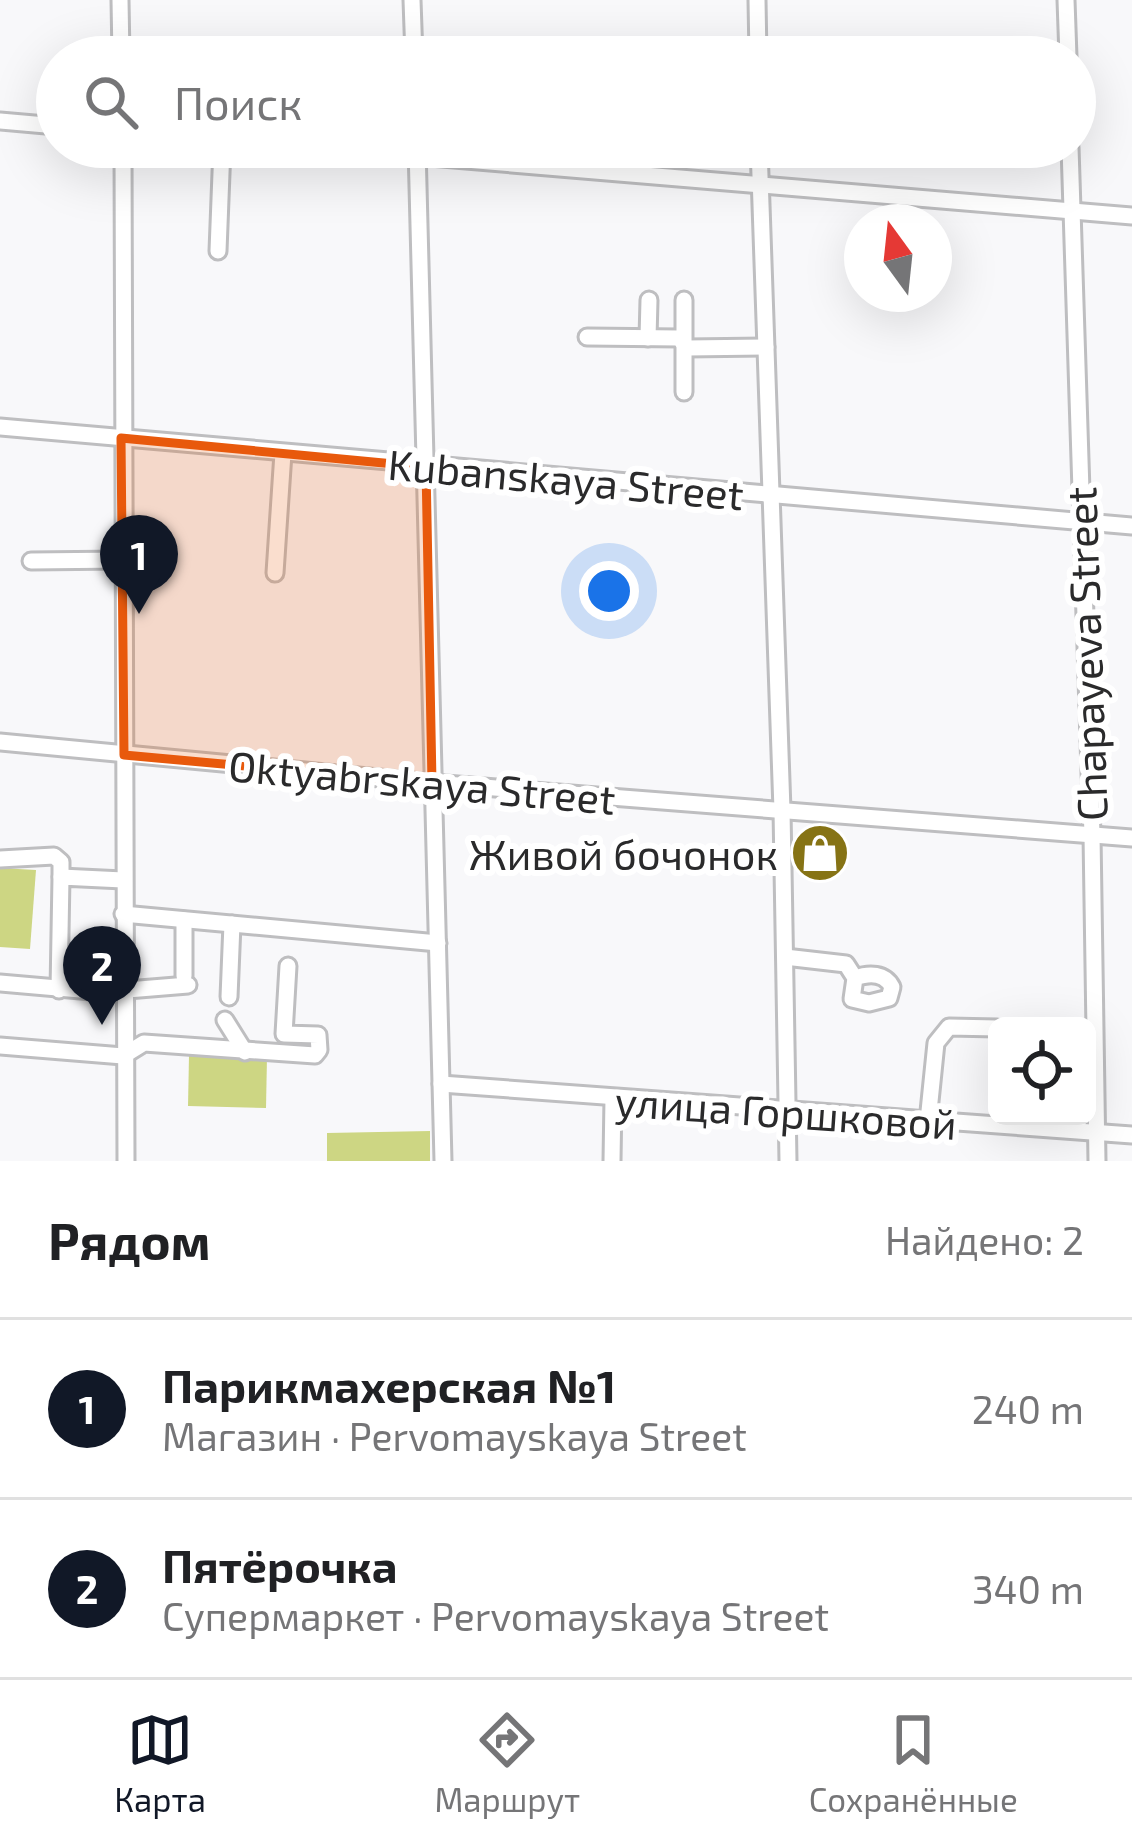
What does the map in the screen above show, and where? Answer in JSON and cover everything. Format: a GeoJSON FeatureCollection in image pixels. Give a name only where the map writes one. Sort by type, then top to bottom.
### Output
{"type":"FeatureCollection","features":[{"type":"Feature","properties":{"kind":"street"},"geometry":{"type":"LineString","coordinates":[[120,0],[121,36]]}},
{"type":"Feature","properties":{"kind":"street"},"geometry":{"type":"LineString","coordinates":[[412,0],[413,36]]}},
{"type":"Feature","properties":{"kind":"street"},"geometry":{"type":"LineString","coordinates":[[757,0],[758,36]]}},
{"type":"Feature","properties":{"kind":"street"},"geometry":{"type":"LineString","coordinates":[[1066,0],[1067,36]]}},
{"type":"Feature","properties":{"kind":"street"},"geometry":{"type":"LineString","coordinates":[[0,121],[36,124]]}},
{"type":"Feature","properties":{"kind":"street"},"geometry":{"type":"LineString","coordinates":[[123,168],[126,1161]]}},
{"type":"Feature","properties":{"kind":"street"},"geometry":{"type":"LineString","coordinates":[[218,251],[221,168]]}},
{"type":"Feature","properties":{"kind":"street"},"geometry":{"type":"LineString","coordinates":[[417,168],[443,1161]]}},
{"type":"Feature","properties":{"kind":"street"},"geometry":{"type":"LineString","coordinates":[[578,168],[1132,216]]}},
{"type":"Feature","properties":{"kind":"street"},"geometry":{"type":"LineString","coordinates":[[760,168],[782,810],[788,1161]]}},
{"type":"Feature","properties":{"kind":"street","name":"Chapayeva Street"},"geometry":{"type":"LineString","coordinates":[[1071,168],[1092,835],[1097,1161]]}},
{"type":"Feature","properties":{"kind":"street"},"geometry":{"type":"LineString","coordinates":[[648,338],[649,300]]}},
{"type":"Feature","properties":{"kind":"street"},"geometry":{"type":"LineString","coordinates":[[684,300],[684,392]]}},
{"type":"Feature","properties":{"kind":"street"},"geometry":{"type":"LineString","coordinates":[[587,338],[679,338],[687,348],[766,347]]}},
{"type":"Feature","properties":{"kind":"street","name":"Kubanskaya Street"},"geometry":{"type":"LineString","coordinates":[[0,428],[1132,526]]}},
{"type":"Feature","properties":{"kind":"street"},"geometry":{"type":"LineString","coordinates":[[275,574],[283,453]]}},
{"type":"Feature","properties":{"kind":"street"},"geometry":{"type":"LineString","coordinates":[[31,561],[122,560]]}},
{"type":"Feature","properties":{"kind":"street","name":"Oktyabrskaya Street"},"geometry":{"type":"LineString","coordinates":[[0,742],[432,783],[1132,838]]}},
{"type":"Feature","properties":{"kind":"street"},"geometry":{"type":"LineString","coordinates":[[0,859],[54,856],[62,862],[59,990]]}},
{"type":"Feature","properties":{"kind":"street"},"geometry":{"type":"LineString","coordinates":[[61,877],[123,880]]}},
{"type":"Feature","properties":{"kind":"street"},"geometry":{"type":"LineString","coordinates":[[123,914],[438,944]]}},
{"type":"Feature","properties":{"kind":"street"},"geometry":{"type":"LineString","coordinates":[[0,983],[59,990],[186,981],[184,920]]}},
{"type":"Feature","properties":{"kind":"street"},"geometry":{"type":"LineString","coordinates":[[229,997],[232,924]]}},
{"type":"Feature","properties":{"kind":"street"},"geometry":{"type":"LineString","coordinates":[[785,957],[846,964],[855,978]]}},
{"type":"Feature","properties":{"kind":"street"},"geometry":{"type":"LineString","coordinates":[[0,1046],[123,1056],[144,1043],[304,1057],[319,1050],[318,1035],[284,1034],[288,966]]}},
{"type":"Feature","properties":{"kind":"street"},"geometry":{"type":"LineString","coordinates":[[225,1021],[244,1052]]}},
{"type":"Feature","properties":{"kind":"street"},"geometry":{"type":"LineString","coordinates":[[928,1121],[936,1043],[949,1027],[988,1028]]}},
{"type":"Feature","properties":{"kind":"street","name":"улица Горшковой"},"geometry":{"type":"LineString","coordinates":[[441,1084],[1132,1136]]}},
{"type":"Feature","properties":{"kind":"street"},"geometry":{"type":"LineString","coordinates":[[613,1098],[613,1161]]}},
{"type":"Feature","properties":{"kind":"highlighted area"},"geometry":{"type":"Polygon","coordinates":[[[121,438],[426,467],[432,783],[124,755],[121,438]]]}},
{"type":"Feature","properties":{"kind":"green space"},"geometry":{"type":"Polygon","coordinates":[[[0,868],[36,870],[30,949],[0,947],[0,868]]]}},
{"type":"Feature","properties":{"kind":"green space"},"geometry":{"type":"Polygon","coordinates":[[[189,1056],[267,1057],[266,1108],[188,1106],[189,1056]]]}},
{"type":"Feature","properties":{"kind":"green space"},"geometry":{"type":"Polygon","coordinates":[[[430,1131],[430,1161],[327,1161],[327,1133],[430,1131]]]}},
{"type":"Feature","properties":{"kind":"place","name":"Парикмахерская №1"},"geometry":{"type":"Point","coordinates":[139,614]}},
{"type":"Feature","properties":{"kind":"place","name":"Живой бочонок"},"geometry":{"type":"Point","coordinates":[820,853]}},
{"type":"Feature","properties":{"kind":"place","name":"Пятёрочка"},"geometry":{"type":"Point","coordinates":[102,1025]}}]}
